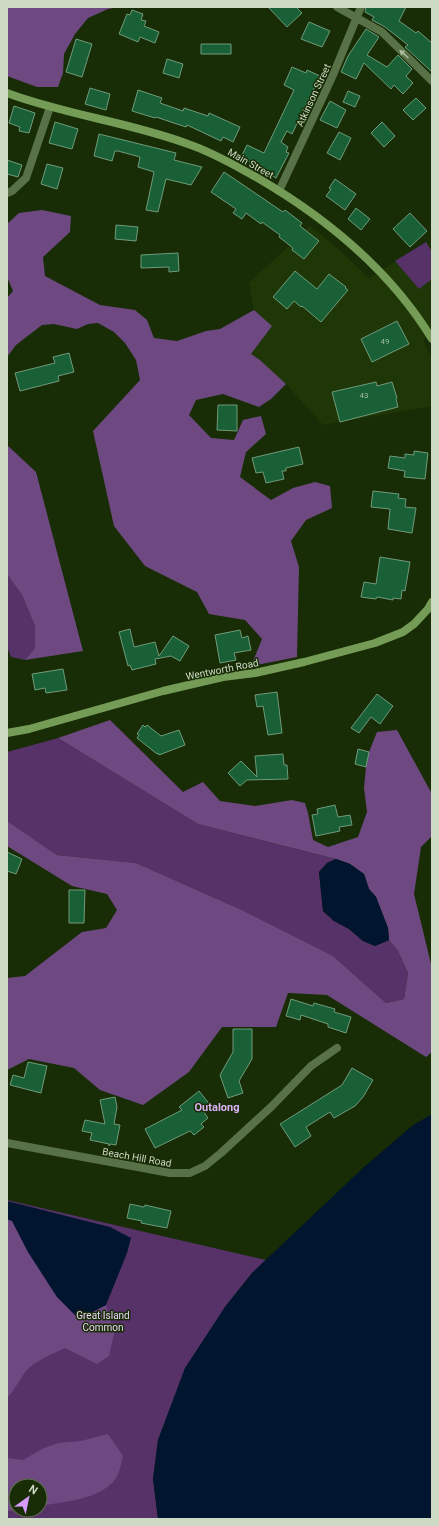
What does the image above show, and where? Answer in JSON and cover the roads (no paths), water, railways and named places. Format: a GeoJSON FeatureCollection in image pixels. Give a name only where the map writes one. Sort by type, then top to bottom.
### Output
{"type":"FeatureCollection","features":[{"type":"Feature","properties":{"kind":"main road","name":"Main Street"},"geometry":{"type":"LineString","coordinates":[[7,93],[50,107],[156,134],[188,144],[222,158],[279,191],[309,211],[360,252],[408,303],[432,339]]}},
{"type":"Feature","properties":{"kind":"main road","name":"Wentworth Road"},"geometry":{"type":"LineString","coordinates":[[7,733],[29,729],[163,691],[223,677],[255,673],[346,652],[375,643],[402,632],[414,624],[431,607]]}},
{"type":"Feature","properties":{"kind":"street"},"geometry":{"type":"LineString","coordinates":[[337,7],[382,32],[432,81]]}},
{"type":"Feature","properties":{"kind":"street","name":"Atkinson Street"},"geometry":{"type":"LineString","coordinates":[[279,191],[333,75],[361,7]]}},
{"type":"Feature","properties":{"kind":"street"},"geometry":{"type":"LineString","coordinates":[[7,193],[12,191],[26,178],[50,107]]}},
{"type":"Feature","properties":{"kind":"street","name":"Beach Hill Road"},"geometry":{"type":"LineString","coordinates":[[7,1144],[170,1174],[190,1173],[205,1166],[221,1154],[271,1107],[311,1066],[338,1048]]}},
{"type":"Feature","properties":{"kind":"water"},"geometry":{"type":"Polygon","coordinates":[[[336,859],[350,864],[364,874],[369,889],[376,897],[388,928],[389,940],[375,946],[363,941],[349,929],[334,921],[323,911],[319,872],[327,863],[336,859]]]}},
{"type":"Feature","properties":{"kind":"water"},"geometry":{"type":"Polygon","coordinates":[[[432,1114],[432,1519],[158,1519],[153,1479],[158,1440],[185,1368],[225,1307],[252,1273],[364,1167],[412,1126],[432,1114]]]}},
{"type":"Feature","properties":{"kind":"water"},"geometry":{"type":"Polygon","coordinates":[[[7,1201],[110,1227],[131,1238],[127,1253],[106,1305],[79,1319],[57,1297],[28,1252],[12,1221],[7,1219],[7,1201]]]}},
{"type":"Feature","properties":{"kind":"district","name":"Outalong"},"geometry":{"type":"Point","coordinates":[217,1107]}},
{"type":"Feature","properties":{"kind":"park label","name":"Great Island Common"},"geometry":{"type":"Point","coordinates":[103,1320]}}]}
